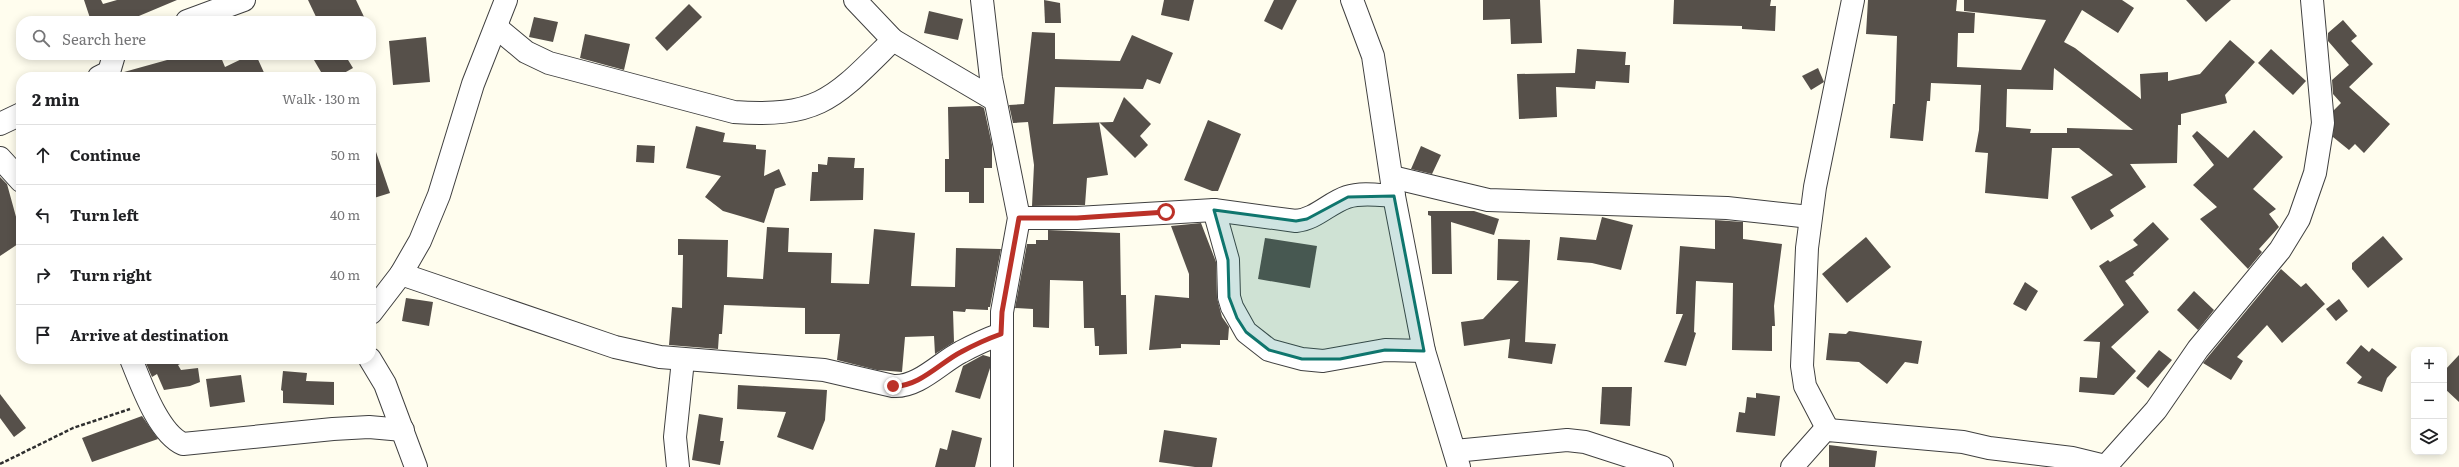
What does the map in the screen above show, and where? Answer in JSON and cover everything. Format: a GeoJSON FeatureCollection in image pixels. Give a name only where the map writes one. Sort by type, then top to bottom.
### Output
{"type":"FeatureCollection","features":[{"type":"Feature","properties":{"kind":"street"},"geometry":{"type":"LineString","coordinates":[[201,16],[244,0]]}},
{"type":"Feature","properties":{"kind":"street"},"geometry":{"type":"LineString","coordinates":[[376,307],[402,274],[420,241],[439,195],[473,84],[506,0]]}},
{"type":"Feature","properties":{"kind":"street"},"geometry":{"type":"LineString","coordinates":[[855,0],[894,40],[995,100]]}},
{"type":"Feature","properties":{"kind":"street"},"geometry":{"type":"LineString","coordinates":[[982,0],[995,100],[1019,218],[1002,312],[1002,467]]}},
{"type":"Feature","properties":{"kind":"street"},"geometry":{"type":"LineString","coordinates":[[1352,0],[1372,56],[1393,187],[1424,351],[1457,459],[1567,440],[1585,442],[1662,467]]}},
{"type":"Feature","properties":{"kind":"street"},"geometry":{"type":"LineString","coordinates":[[1828,430],[1805,386],[1802,366],[1810,217],[1853,0]]}},
{"type":"Feature","properties":{"kind":"street"},"geometry":{"type":"LineString","coordinates":[[1792,467],[1822,432],[1828,430],[1963,442],[1989,448],[2072,458],[2108,466],[2156,410],[2198,349],[2280,250],[2299,219],[2315,173],[2323,123],[2312,0]]}},
{"type":"Feature","properties":{"kind":"street"},"geometry":{"type":"LineString","coordinates":[[496,27],[526,52],[549,63],[734,112],[766,114],[807,108],[837,94],[894,40]]}},
{"type":"Feature","properties":{"kind":"street"},"geometry":{"type":"LineString","coordinates":[[108,72],[112,60]]}},
{"type":"Feature","properties":{"kind":"street"},"geometry":{"type":"LineString","coordinates":[[0,124],[16,116]]}},
{"type":"Feature","properties":{"kind":"street"},"geometry":{"type":"LineString","coordinates":[[1019,218],[1077,218],[1214,210],[1296,221],[1307,219],[1348,197],[1393,187],[1488,200],[1727,208],[1810,217]]}},
{"type":"Feature","properties":{"kind":"street"},"geometry":{"type":"LineString","coordinates":[[1214,210],[1228,260],[1229,298],[1232,307],[1246,332],[1269,350],[1302,360],[1323,360],[1385,350],[1424,351]]}},
{"type":"Feature","properties":{"kind":"street"},"geometry":{"type":"LineString","coordinates":[[402,274],[615,347],[683,360],[824,370],[900,387],[920,378],[960,352],[1001,334]]}},
{"type":"Feature","properties":{"kind":"street"},"geometry":{"type":"LineString","coordinates":[[678,467],[675,437],[683,360]]}},
{"type":"Feature","properties":{"kind":"street"},"geometry":{"type":"LineString","coordinates":[[132,364],[149,402],[171,436],[176,441],[191,444],[333,429],[369,427],[403,430]]}},
{"type":"Feature","properties":{"kind":"street"},"geometry":{"type":"LineString","coordinates":[[373,364],[386,384],[416,467]]}},
{"type":"Feature","properties":{"kind":"path"},"geometry":{"type":"LineString","coordinates":[[0,464],[73,428],[149,402]]}},
{"type":"Feature","properties":{"kind":"highlighted area"},"geometry":{"type":"Polygon","coordinates":[[[1394,196],[1424,351],[1385,350],[1340,359],[1302,359],[1269,350],[1246,332],[1237,318],[1229,297],[1228,260],[1214,210],[1296,221],[1307,219],[1348,197],[1394,196]]]}},
{"type":"Feature","properties":{"kind":"building"},"geometry":{"type":"Polygon","coordinates":[[[84,0],[101,0],[103,4],[117,0],[177,0],[139,16],[89,16],[84,0]]]}},
{"type":"Feature","properties":{"kind":"building"},"geometry":{"type":"Polygon","coordinates":[[[308,0],[356,0],[364,16],[316,16],[308,0]]]}},
{"type":"Feature","properties":{"kind":"building"},"geometry":{"type":"Polygon","coordinates":[[[1044,0],[1060,3],[1061,23],[1045,23],[1044,0]]]}},
{"type":"Feature","properties":{"kind":"building"},"geometry":{"type":"Polygon","coordinates":[[[1164,0],[1194,0],[1189,21],[1161,15],[1164,0]]]}},
{"type":"Feature","properties":{"kind":"building"},"geometry":{"type":"Polygon","coordinates":[[[1274,0],[1297,0],[1282,30],[1264,21],[1274,0]]]}},
{"type":"Feature","properties":{"kind":"building"},"geometry":{"type":"Polygon","coordinates":[[[1483,0],[1540,0],[1542,43],[1511,44],[1510,19],[1483,20],[1483,0]]]}},
{"type":"Feature","properties":{"kind":"building"},"geometry":{"type":"Polygon","coordinates":[[[1674,0],[1771,0],[1770,6],[1776,6],[1775,31],[1742,29],[1742,26],[1673,24],[1674,0]]]}},
{"type":"Feature","properties":{"kind":"building"},"geometry":{"type":"Polygon","coordinates":[[[1868,0],[1957,0],[1956,11],[1975,13],[1974,33],[1958,33],[1957,67],[2021,70],[2046,20],[1964,11],[1964,0],[2122,0],[2134,8],[2118,33],[2082,10],[2064,42],[2075,48],[2141,99],[2140,74],[2168,72],[2168,81],[2200,74],[2230,40],[2255,62],[2225,95],[2227,103],[2181,114],[2181,125],[2178,125],[2177,163],[2130,164],[2146,187],[2110,210],[2114,216],[2091,230],[2071,197],[2113,175],[2079,148],[2052,148],[2048,199],[1985,193],[1988,153],[1975,152],[1979,130],[1981,85],[1931,83],[1930,101],[1927,101],[1923,141],[1890,138],[1893,104],[1895,104],[1897,36],[1866,34],[1868,0]],[[2054,68],[2053,90],[2007,89],[2006,127],[2031,129],[2030,133],[2067,133],[2067,128],[2133,130],[2054,68]]]}},
{"type":"Feature","properties":{"kind":"building"},"geometry":{"type":"Polygon","coordinates":[[[2186,0],[2231,0],[2206,22],[2186,0]]]}},
{"type":"Feature","properties":{"kind":"building"},"geometry":{"type":"Polygon","coordinates":[[[689,4],[702,17],[667,51],[655,38],[689,4]]]}},
{"type":"Feature","properties":{"kind":"building"},"geometry":{"type":"Polygon","coordinates":[[[929,11],[963,19],[958,40],[924,33],[929,11]]]}},
{"type":"Feature","properties":{"kind":"building"},"geometry":{"type":"Polygon","coordinates":[[[534,17],[558,22],[553,42],[529,37],[534,17]]]}},
{"type":"Feature","properties":{"kind":"building"},"geometry":{"type":"Polygon","coordinates":[[[2343,20],[2357,36],[2351,41],[2373,64],[2349,87],[2390,124],[2364,153],[2355,144],[2349,150],[2333,137],[2334,110],[2341,103],[2333,94],[2332,80],[2349,65],[2328,41],[2328,33],[2343,20]]]}},
{"type":"Feature","properties":{"kind":"building"},"geometry":{"type":"Polygon","coordinates":[[[1032,32],[1055,33],[1055,59],[1120,61],[1132,35],[1173,53],[1160,84],[1147,79],[1143,89],[1055,87],[1053,124],[1099,122],[1108,175],[1087,178],[1085,205],[1032,206],[1034,165],[1028,122],[1013,123],[1009,105],[1024,104],[1032,32]]]}},
{"type":"Feature","properties":{"kind":"building"},"geometry":{"type":"Polygon","coordinates":[[[585,34],[630,44],[624,70],[580,58],[585,34]]]}},
{"type":"Feature","properties":{"kind":"building"},"geometry":{"type":"Polygon","coordinates":[[[426,37],[430,82],[393,85],[389,41],[426,37]]]}},
{"type":"Feature","properties":{"kind":"building"},"geometry":{"type":"Polygon","coordinates":[[[1577,49],[1626,52],[1625,65],[1630,65],[1629,83],[1596,81],[1595,89],[1556,87],[1557,117],[1519,119],[1517,74],[1575,73],[1577,49]]]}},
{"type":"Feature","properties":{"kind":"building"},"geometry":{"type":"Polygon","coordinates":[[[2271,49],[2306,81],[2293,95],[2258,63],[2271,49]]]}},
{"type":"Feature","properties":{"kind":"building"},"geometry":{"type":"Polygon","coordinates":[[[167,60],[222,60],[225,67],[240,60],[258,60],[264,72],[124,72],[167,60]]]}},
{"type":"Feature","properties":{"kind":"building"},"geometry":{"type":"Polygon","coordinates":[[[314,60],[348,60],[353,68],[346,72],[321,72],[314,60]]]}},
{"type":"Feature","properties":{"kind":"building"},"geometry":{"type":"Polygon","coordinates":[[[1818,68],[1824,82],[1811,90],[1802,76],[1818,68]]]}},
{"type":"Feature","properties":{"kind":"building"},"geometry":{"type":"Polygon","coordinates":[[[1124,97],[1151,124],[1140,136],[1148,145],[1135,158],[1099,122],[1113,122],[1124,97]]]}},
{"type":"Feature","properties":{"kind":"building"},"geometry":{"type":"Polygon","coordinates":[[[980,106],[984,108],[992,145],[992,168],[984,168],[984,203],[969,203],[969,192],[945,192],[945,159],[949,159],[948,107],[980,106]]]}},
{"type":"Feature","properties":{"kind":"building"},"geometry":{"type":"Polygon","coordinates":[[[1208,120],[1241,134],[1218,191],[1212,191],[1184,180],[1208,120]]]}},
{"type":"Feature","properties":{"kind":"building"},"geometry":{"type":"Polygon","coordinates":[[[696,126],[725,133],[723,142],[756,145],[756,149],[766,150],[764,176],[779,169],[786,185],[775,189],[764,223],[723,211],[705,197],[721,176],[686,168],[696,126]]]}},
{"type":"Feature","properties":{"kind":"building"},"geometry":{"type":"Polygon","coordinates":[[[2254,130],[2283,157],[2253,189],[2276,209],[2269,214],[2279,227],[2259,249],[2262,252],[2248,269],[2200,219],[2217,207],[2193,185],[2214,165],[2192,136],[2197,131],[2228,158],[2254,130]]]}},
{"type":"Feature","properties":{"kind":"building"},"geometry":{"type":"Polygon","coordinates":[[[637,145],[655,146],[654,163],[636,162],[637,145]]]}},
{"type":"Feature","properties":{"kind":"building"},"geometry":{"type":"Polygon","coordinates":[[[1421,146],[1441,155],[1432,174],[1411,169],[1421,146]]]}},
{"type":"Feature","properties":{"kind":"building"},"geometry":{"type":"Polygon","coordinates":[[[376,152],[390,193],[376,197],[376,152]]]}},
{"type":"Feature","properties":{"kind":"building"},"geometry":{"type":"Polygon","coordinates":[[[828,157],[855,158],[854,168],[864,168],[863,200],[810,201],[812,172],[818,172],[818,164],[827,165],[828,157]]]}},
{"type":"Feature","properties":{"kind":"building"},"geometry":{"type":"Polygon","coordinates":[[[0,177],[7,184],[16,217],[16,245],[0,256],[0,177]]]}},
{"type":"Feature","properties":{"kind":"building"},"geometry":{"type":"Polygon","coordinates":[[[1428,211],[1474,211],[1499,219],[1494,235],[1451,222],[1452,274],[1432,274],[1431,216],[1428,215],[1428,211]]]}},
{"type":"Feature","properties":{"kind":"building"},"geometry":{"type":"Polygon","coordinates":[[[1602,217],[1633,225],[1621,270],[1592,263],[1557,260],[1560,237],[1596,240],[1602,217]]]}},
{"type":"Feature","properties":{"kind":"building"},"geometry":{"type":"Polygon","coordinates":[[[1715,220],[1743,222],[1743,239],[1782,244],[1774,306],[1775,326],[1772,326],[1772,351],[1732,350],[1733,283],[1696,281],[1694,332],[1696,333],[1686,366],[1664,362],[1683,314],[1676,314],[1680,246],[1715,249],[1715,220]]]}},
{"type":"Feature","properties":{"kind":"building"},"geometry":{"type":"Polygon","coordinates":[[[2153,222],[2169,239],[2133,273],[2134,275],[2125,281],[2149,312],[2111,347],[2136,371],[2114,395],[2079,392],[2080,377],[2097,378],[2100,342],[2083,341],[2124,305],[2099,266],[2108,260],[2110,262],[2138,245],[2133,240],[2153,222]]]}},
{"type":"Feature","properties":{"kind":"building"},"geometry":{"type":"Polygon","coordinates":[[[1201,223],[1216,262],[1217,298],[1222,317],[1229,327],[1228,340],[1220,340],[1220,345],[1181,344],[1181,348],[1149,350],[1155,295],[1189,298],[1189,274],[1171,226],[1201,223]]]}},
{"type":"Feature","properties":{"kind":"building"},"geometry":{"type":"Polygon","coordinates":[[[767,227],[789,228],[788,252],[832,253],[831,283],[869,284],[874,229],[915,233],[911,286],[955,287],[956,248],[1001,249],[990,307],[988,307],[988,310],[966,309],[965,312],[953,311],[954,342],[935,354],[934,336],[905,337],[902,372],[877,370],[837,360],[840,334],[805,334],[805,308],[724,305],[722,334],[719,334],[718,349],[669,345],[672,307],[682,308],[683,255],[678,255],[678,239],[728,240],[727,277],[763,279],[767,227]]]}},
{"type":"Feature","properties":{"kind":"building"},"geometry":{"type":"Polygon","coordinates":[[[1048,230],[1120,233],[1121,295],[1126,295],[1127,354],[1099,355],[1099,346],[1095,346],[1094,328],[1084,328],[1083,281],[1050,280],[1049,328],[1033,327],[1033,309],[1015,308],[1027,244],[1036,244],[1036,240],[1048,240],[1048,230]]]}},
{"type":"Feature","properties":{"kind":"building"},"geometry":{"type":"Polygon","coordinates":[[[2383,236],[2403,259],[2368,288],[2352,269],[2352,263],[2383,236]]]}},
{"type":"Feature","properties":{"kind":"building"},"geometry":{"type":"Polygon","coordinates":[[[1866,237],[1891,267],[1847,303],[1822,274],[1866,237]]]}},
{"type":"Feature","properties":{"kind":"building"},"geometry":{"type":"Polygon","coordinates":[[[1265,238],[1317,246],[1310,288],[1258,279],[1265,238]]]}},
{"type":"Feature","properties":{"kind":"building"},"geometry":{"type":"Polygon","coordinates":[[[1498,239],[1530,240],[1525,342],[1556,344],[1552,364],[1508,358],[1510,339],[1464,346],[1461,322],[1483,319],[1519,281],[1497,280],[1498,239]]]}},
{"type":"Feature","properties":{"kind":"building"},"geometry":{"type":"Polygon","coordinates":[[[2281,269],[2301,287],[2306,283],[2325,304],[2282,343],[2267,325],[2237,357],[2243,361],[2231,380],[2203,363],[2281,269]]]}},
{"type":"Feature","properties":{"kind":"building"},"geometry":{"type":"Polygon","coordinates":[[[2025,282],[2038,291],[2026,311],[2013,304],[2025,282]]]}},
{"type":"Feature","properties":{"kind":"building"},"geometry":{"type":"Polygon","coordinates":[[[2194,291],[2214,310],[2198,330],[2177,310],[2194,291]]]}},
{"type":"Feature","properties":{"kind":"building"},"geometry":{"type":"Polygon","coordinates":[[[406,298],[433,302],[429,326],[402,321],[406,298]]]}},
{"type":"Feature","properties":{"kind":"building"},"geometry":{"type":"Polygon","coordinates":[[[2339,299],[2348,311],[2336,321],[2326,309],[2339,299]]]}},
{"type":"Feature","properties":{"kind":"building"},"geometry":{"type":"Polygon","coordinates":[[[1849,331],[1922,341],[1918,364],[1905,362],[1887,384],[1859,362],[1826,360],[1829,333],[1846,334],[1849,331]]]}},
{"type":"Feature","properties":{"kind":"building"},"geometry":{"type":"Polygon","coordinates":[[[2361,345],[2369,352],[2372,348],[2397,367],[2387,378],[2382,392],[2357,383],[2362,377],[2346,363],[2361,345]]]}},
{"type":"Feature","properties":{"kind":"building"},"geometry":{"type":"Polygon","coordinates":[[[2159,350],[2172,360],[2148,388],[2136,378],[2159,350]]]}},
{"type":"Feature","properties":{"kind":"building"},"geometry":{"type":"Polygon","coordinates":[[[983,355],[990,357],[990,368],[980,399],[955,392],[963,366],[983,355]]]}},
{"type":"Feature","properties":{"kind":"building"},"geometry":{"type":"Polygon","coordinates":[[[2459,355],[2459,402],[2447,391],[2447,368],[2459,355]]]}},
{"type":"Feature","properties":{"kind":"building"},"geometry":{"type":"Polygon","coordinates":[[[146,364],[180,364],[178,365],[181,370],[198,368],[200,382],[190,386],[164,390],[157,374],[152,377],[146,364]]]}},
{"type":"Feature","properties":{"kind":"building"},"geometry":{"type":"Polygon","coordinates":[[[283,371],[307,373],[306,381],[334,382],[334,405],[283,403],[283,391],[281,390],[283,371]]]}},
{"type":"Feature","properties":{"kind":"building"},"geometry":{"type":"Polygon","coordinates":[[[241,375],[245,402],[210,407],[206,379],[241,375]]]}},
{"type":"Feature","properties":{"kind":"building"},"geometry":{"type":"Polygon","coordinates":[[[738,385],[827,390],[825,420],[813,450],[777,437],[786,412],[737,409],[738,385]]]}},
{"type":"Feature","properties":{"kind":"building"},"geometry":{"type":"Polygon","coordinates":[[[1602,387],[1632,387],[1630,426],[1600,424],[1602,387]]]}},
{"type":"Feature","properties":{"kind":"building"},"geometry":{"type":"Polygon","coordinates":[[[1756,393],[1780,396],[1775,436],[1736,432],[1739,412],[1745,413],[1747,397],[1756,398],[1756,393]]]}},
{"type":"Feature","properties":{"kind":"building"},"geometry":{"type":"Polygon","coordinates":[[[0,394],[26,428],[14,437],[0,418],[0,394]]]}},
{"type":"Feature","properties":{"kind":"building"},"geometry":{"type":"Polygon","coordinates":[[[699,414],[723,418],[720,441],[724,441],[720,465],[692,460],[699,414]]]}},
{"type":"Feature","properties":{"kind":"building"},"geometry":{"type":"Polygon","coordinates":[[[142,416],[158,439],[92,462],[82,438],[142,416]]]}},
{"type":"Feature","properties":{"kind":"building"},"geometry":{"type":"Polygon","coordinates":[[[952,430],[982,438],[975,467],[935,467],[940,448],[947,450],[952,430]]]}},
{"type":"Feature","properties":{"kind":"building"},"geometry":{"type":"Polygon","coordinates":[[[1164,430],[1217,438],[1212,467],[1195,467],[1159,462],[1164,430]]]}},
{"type":"Feature","properties":{"kind":"building"},"geometry":{"type":"Polygon","coordinates":[[[1829,445],[1877,451],[1875,467],[1829,467],[1829,445]]]}},
{"type":"Feature","properties":{"kind":"route"},"geometry":{"type":"LineString","coordinates":[[893,386],[900,387],[920,378],[960,352],[1001,334],[1002,312],[1019,218],[1077,218],[1166,212]]}}]}
